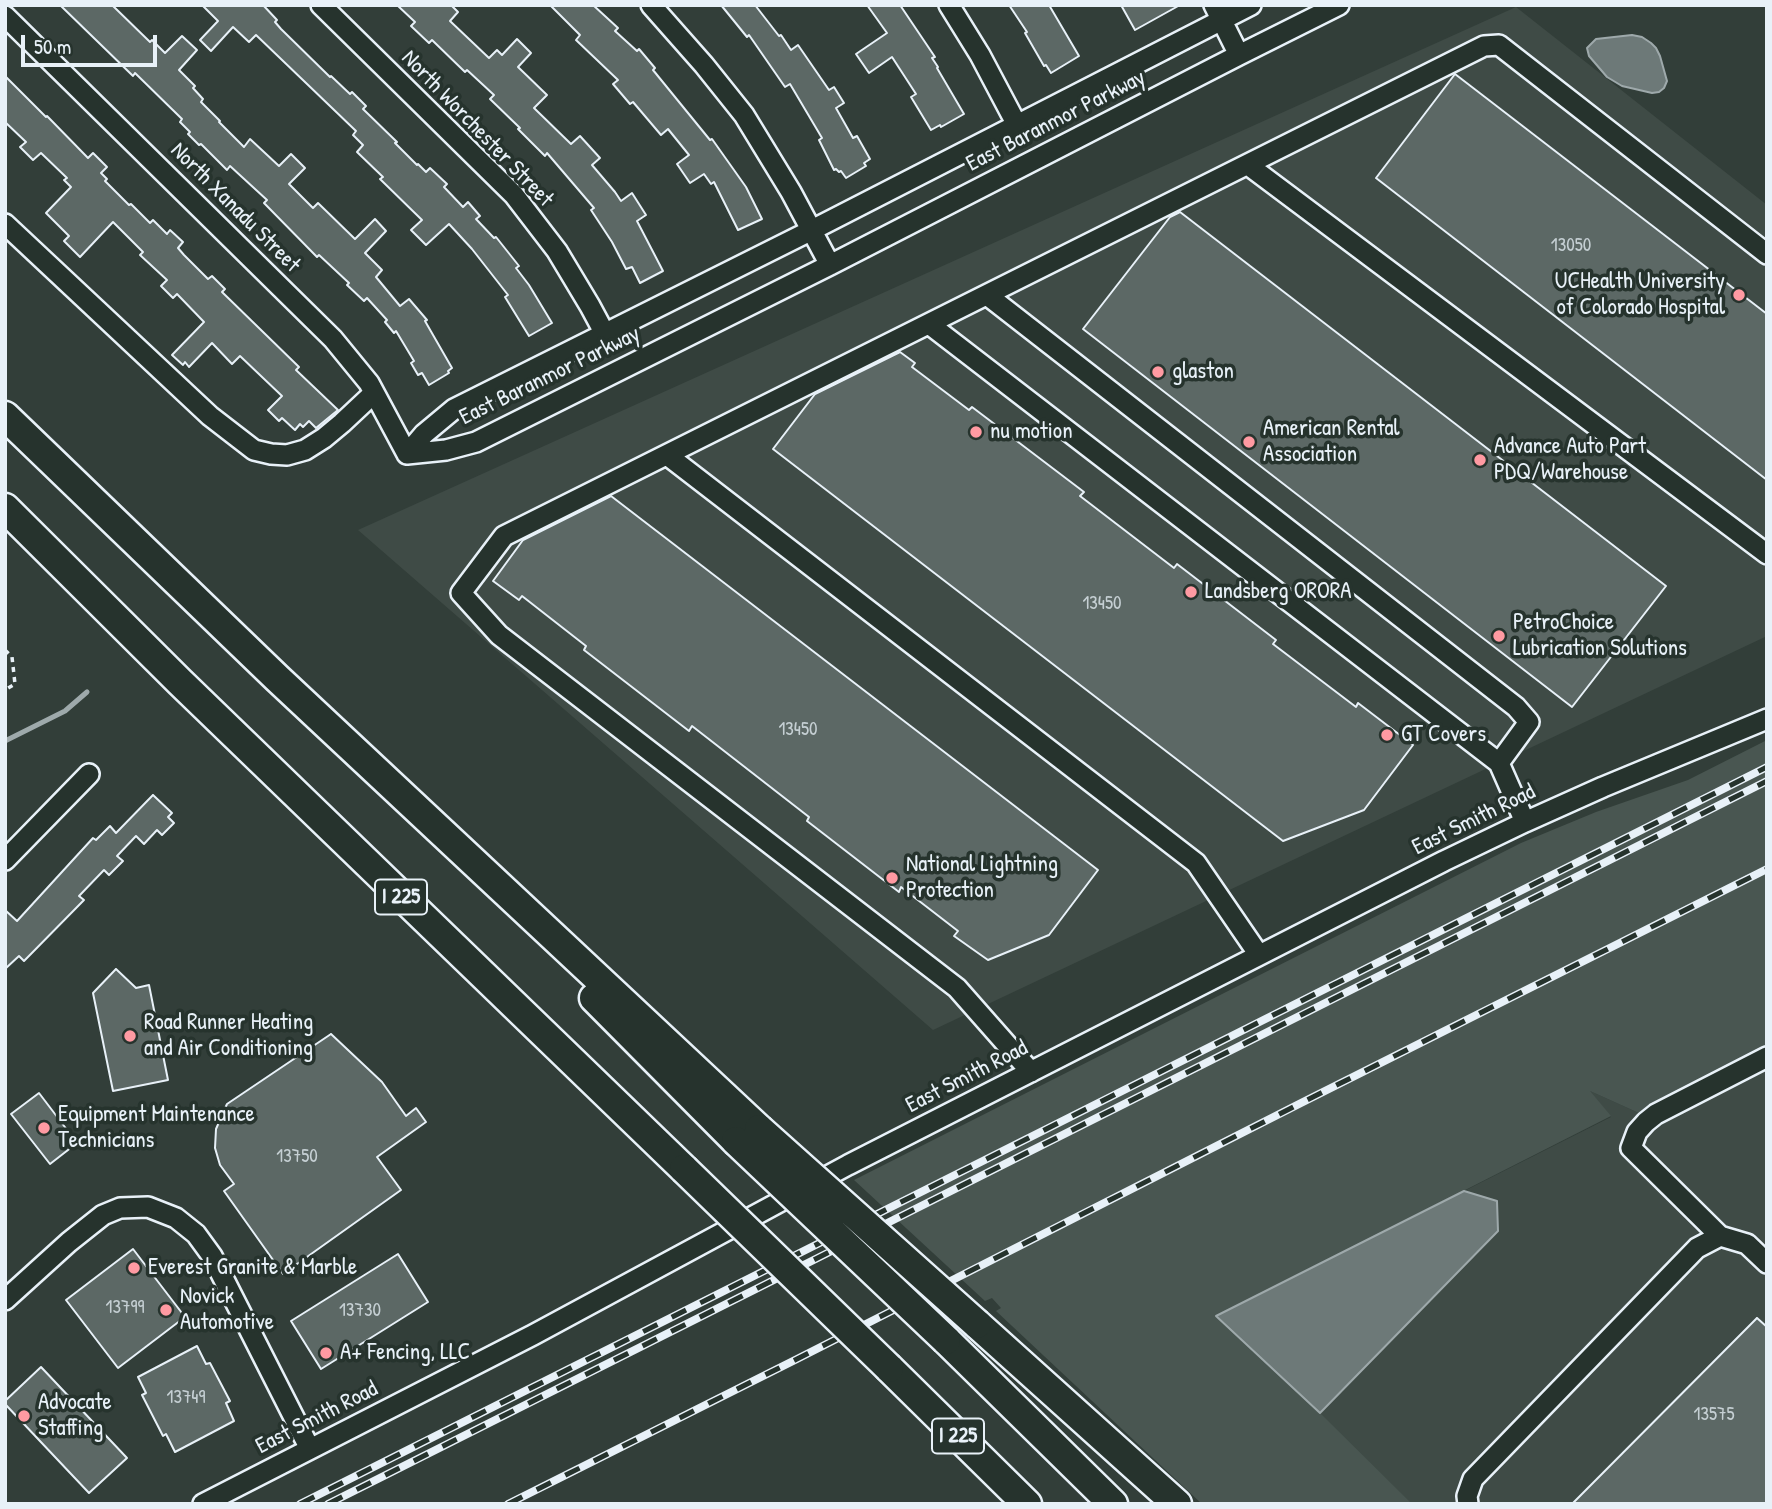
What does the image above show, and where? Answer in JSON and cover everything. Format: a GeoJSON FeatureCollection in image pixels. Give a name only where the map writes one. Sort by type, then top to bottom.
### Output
{"type":"FeatureCollection","features":[{"type":"Feature","properties":{"kind":"highway"},"geometry":{"type":"LineString","coordinates":[[5,416],[277,678],[694,1066],[748,1135],[946,1339],[1113,1504]]}},
{"type":"Feature","properties":{"kind":"highway","name":"I 225"},"geometry":{"type":"LineString","coordinates":[[5,508],[180,682],[1027,1504]]}},
{"type":"Feature","properties":{"kind":"highway"},"geometry":{"type":"LineString","coordinates":[[748,1135],[977,1324],[1177,1504]]}},
{"type":"Feature","properties":{"kind":"street","name":"North Worchester Street"},"geometry":{"type":"LineString","coordinates":[[321,5],[514,195],[557,251],[605,334]]}},
{"type":"Feature","properties":{"kind":"street"},"geometry":{"type":"LineString","coordinates":[[651,5],[744,115],[791,192],[830,265]]}},
{"type":"Feature","properties":{"kind":"street"},"geometry":{"type":"LineString","coordinates":[[949,5],[980,55],[1017,125]]}},
{"type":"Feature","properties":{"kind":"street","name":"East Baranmor Parkway"},"geometry":{"type":"LineString","coordinates":[[407,454],[424,434],[454,409],[1017,125],[1218,13],[1251,5]]}},
{"type":"Feature","properties":{"kind":"street","name":"East Baranmor Parkway"},"geometry":{"type":"LineString","coordinates":[[407,454],[446,450],[476,442],[1339,5]]}},
{"type":"Feature","properties":{"kind":"street"},"geometry":{"type":"LineString","coordinates":[[1218,13],[1239,55]]}},
{"type":"Feature","properties":{"kind":"street","name":"North Xanadu Street"},"geometry":{"type":"LineString","coordinates":[[5,16],[334,339],[374,393],[407,454]]}},
{"type":"Feature","properties":{"kind":"street"},"geometry":{"type":"LineString","coordinates":[[1031,1072],[957,988],[499,635],[461,593],[504,536],[1484,46],[1499,45],[1767,254]]}},
{"type":"Feature","properties":{"kind":"street"},"geometry":{"type":"LineString","coordinates":[[1248,164],[1767,554]]}},
{"type":"Feature","properties":{"kind":"street"},"geometry":{"type":"LineString","coordinates":[[5,224],[210,416],[254,450],[287,455],[305,450],[333,431],[374,393]]}},
{"type":"Feature","properties":{"kind":"street"},"geometry":{"type":"LineString","coordinates":[[986,295],[1516,707],[1529,722],[1499,763]]}},
{"type":"Feature","properties":{"kind":"street"},"geometry":{"type":"LineString","coordinates":[[929,324],[1499,763],[1525,822]]}},
{"type":"Feature","properties":{"kind":"street"},"geometry":{"type":"LineString","coordinates":[[667,455],[1196,863],[1259,955]]}},
{"type":"Feature","properties":{"kind":"street","name":"East Smith Road"},"geometry":{"type":"LineString","coordinates":[[203,1504],[533,1335],[848,1165],[1444,861],[1602,788],[1767,719]]}},
{"type":"Feature","properties":{"kind":"street"},"geometry":{"type":"LineString","coordinates":[[5,860],[89,774]]}},
{"type":"Feature","properties":{"kind":"street"},"geometry":{"type":"LineString","coordinates":[[1767,1057],[1656,1114],[1637,1132],[1631,1148],[1720,1236],[1747,1244],[1767,1263]]}},
{"type":"Feature","properties":{"kind":"street"},"geometry":{"type":"LineString","coordinates":[[5,1300],[103,1215],[120,1208],[148,1208],[176,1218],[195,1234],[212,1256],[310,1449]]}},
{"type":"Feature","properties":{"kind":"street"},"geometry":{"type":"LineString","coordinates":[[1468,1504],[1467,1496],[1473,1479],[1697,1248],[1720,1236]]}},
{"type":"Feature","properties":{"kind":"path"},"geometry":{"type":"LineString","coordinates":[[5,650],[12,657],[15,684],[5,690]]}},
{"type":"Feature","properties":{"kind":"shaded area"},"geometry":{"type":"Polygon","coordinates":[[[1516,7],[1767,205],[1767,636],[933,1030],[358,530],[1516,7]]]}},
{"type":"Feature","properties":{"kind":"shaded area"},"geometry":{"type":"Polygon","coordinates":[[[1632,35],[1651,43],[1660,56],[1667,81],[1659,92],[1652,93],[1622,86],[1607,77],[1589,56],[1587,48],[1596,39],[1632,35]]]}},
{"type":"Feature","properties":{"kind":"shaded area"},"geometry":{"type":"Polygon","coordinates":[[[1767,740],[1767,1047],[1641,1114],[1590,1091],[1611,1116],[1217,1316],[1412,1504],[1202,1504],[996,1311],[1001,1308],[992,1298],[985,1301],[854,1180],[1521,843],[1596,812],[1688,780],[1767,740]]]}},
{"type":"Feature","properties":{"kind":"shaded area"},"geometry":{"type":"Polygon","coordinates":[[[1767,1070],[1767,1504],[1382,1504],[1216,1316],[1611,1117],[1588,1090],[1660,1125],[1767,1070]]]}},
{"type":"Feature","properties":{"kind":"shaded area"},"geometry":{"type":"Polygon","coordinates":[[[1464,1191],[1497,1201],[1498,1231],[1320,1413],[1216,1316],[1464,1191]]]}},
{"type":"Feature","properties":{"kind":"building"},"geometry":{"type":"Polygon","coordinates":[[[60,5],[112,5],[165,53],[182,36],[197,50],[179,70],[195,86],[193,88],[203,99],[201,102],[244,147],[250,139],[279,166],[291,154],[305,168],[289,184],[313,208],[318,203],[355,239],[375,219],[386,231],[365,253],[382,270],[376,277],[400,306],[409,299],[427,320],[425,321],[452,368],[449,373],[429,385],[422,373],[418,375],[411,363],[414,361],[396,331],[394,333],[385,322],[387,320],[367,298],[364,301],[347,285],[349,283],[319,255],[317,257],[264,203],[267,200],[230,166],[227,170],[199,145],[180,122],[182,119],[60,5]]]}},
{"type":"Feature","properties":{"kind":"building"},"geometry":{"type":"Polygon","coordinates":[[[202,5],[263,5],[277,20],[275,22],[281,29],[330,77],[350,94],[352,92],[366,106],[363,109],[417,165],[426,172],[430,168],[447,184],[444,187],[463,207],[468,202],[480,216],[476,219],[496,237],[519,266],[516,268],[552,323],[529,336],[505,297],[508,295],[449,224],[426,245],[411,230],[422,220],[357,152],[363,145],[353,135],[356,131],[256,35],[249,42],[233,27],[211,51],[200,40],[218,21],[202,5]]]}},
{"type":"Feature","properties":{"kind":"building"},"geometry":{"type":"Polygon","coordinates":[[[397,5],[451,5],[458,12],[450,21],[489,58],[497,50],[502,55],[517,39],[531,53],[518,67],[547,95],[534,108],[571,144],[580,136],[600,158],[592,165],[621,201],[632,193],[646,215],[637,221],[663,271],[640,283],[632,267],[626,269],[591,210],[594,208],[547,153],[545,156],[490,99],[494,95],[432,40],[429,43],[411,26],[415,22],[397,5]]]}},
{"type":"Feature","properties":{"kind":"building"},"geometry":{"type":"Polygon","coordinates":[[[550,5],[593,5],[618,28],[615,31],[637,51],[639,49],[655,68],[653,70],[710,140],[712,139],[746,187],[762,219],[738,230],[714,182],[711,184],[704,174],[690,183],[677,164],[689,155],[668,129],[661,135],[633,102],[630,104],[613,84],[618,80],[576,40],[580,35],[550,5]]]}},
{"type":"Feature","properties":{"kind":"building"},"geometry":{"type":"Polygon","coordinates":[[[721,5],[755,5],[791,50],[798,45],[829,90],[834,87],[844,103],[836,108],[853,138],[857,136],[870,159],[864,163],[866,166],[846,178],[841,171],[834,170],[819,140],[822,138],[790,84],[785,87],[749,35],[747,37],[721,5]]]}},
{"type":"Feature","properties":{"kind":"building"},"geometry":{"type":"Polygon","coordinates":[[[867,5],[900,5],[935,57],[932,58],[937,68],[964,114],[931,130],[911,97],[916,94],[892,57],[869,73],[856,54],[887,33],[867,5]]]}},
{"type":"Feature","properties":{"kind":"building"},"geometry":{"type":"Polygon","coordinates":[[[1009,5],[1049,5],[1079,56],[1051,73],[1046,65],[1044,66],[1025,33],[1027,32],[1009,5]]]}},
{"type":"Feature","properties":{"kind":"building"},"geometry":{"type":"Polygon","coordinates":[[[1121,5],[1180,5],[1135,30],[1121,5]]]}},
{"type":"Feature","properties":{"kind":"building"},"geometry":{"type":"Polygon","coordinates":[[[1455,74],[1767,314],[1767,480],[1376,178],[1455,74]]]}},
{"type":"Feature","properties":{"kind":"building"},"geometry":{"type":"Polygon","coordinates":[[[5,76],[88,158],[93,153],[107,167],[101,173],[107,179],[105,181],[129,205],[150,223],[153,220],[167,234],[170,230],[183,242],[178,248],[184,255],[208,279],[212,276],[225,289],[222,292],[299,367],[296,370],[338,410],[316,428],[309,421],[303,427],[300,424],[295,430],[282,418],[279,421],[268,410],[282,396],[240,356],[232,364],[212,343],[189,367],[172,355],[204,322],[177,294],[173,298],[161,286],[167,280],[140,255],[143,252],[113,222],[80,257],[64,241],[69,236],[46,213],[71,187],[64,180],[67,178],[41,153],[33,160],[20,147],[26,142],[5,122],[5,76]]]}},
{"type":"Feature","properties":{"kind":"building"},"geometry":{"type":"Polygon","coordinates":[[[1180,212],[1666,586],[1572,707],[1083,329],[1170,217],[1180,212]]]}},
{"type":"Feature","properties":{"kind":"building"},"geometry":{"type":"Polygon","coordinates":[[[900,352],[915,363],[912,367],[969,410],[972,407],[1084,492],[1080,496],[1174,568],[1177,564],[1276,640],[1273,644],[1356,707],[1358,703],[1413,745],[1364,810],[1283,841],[773,449],[815,394],[900,352]]]}},
{"type":"Feature","properties":{"kind":"building"},"geometry":{"type":"Polygon","coordinates":[[[611,496],[1098,870],[1049,935],[988,960],[954,936],[958,931],[901,887],[899,892],[807,821],[809,817],[692,726],[689,731],[584,650],[586,646],[522,596],[519,600],[493,581],[523,540],[611,496]]]}},
{"type":"Feature","properties":{"kind":"building"},"geometry":{"type":"Polygon","coordinates":[[[153,795],[172,813],[168,817],[174,823],[162,835],[157,830],[144,844],[136,836],[117,856],[123,861],[109,875],[104,870],[79,896],[84,900],[24,961],[19,956],[5,969],[5,910],[17,921],[93,838],[96,840],[110,826],[116,833],[153,795]]]}},
{"type":"Feature","properties":{"kind":"building","name":"Road Runner Heating and Air Conditioning"},"geometry":{"type":"Polygon","coordinates":[[[116,969],[136,988],[149,985],[168,1080],[113,1091],[93,993],[116,969]]]}},
{"type":"Feature","properties":{"kind":"building"},"geometry":{"type":"Polygon","coordinates":[[[331,1034],[382,1082],[406,1116],[416,1108],[426,1122],[377,1157],[401,1190],[283,1274],[224,1191],[234,1184],[220,1165],[215,1148],[216,1129],[227,1104],[331,1034]]]}},
{"type":"Feature","properties":{"kind":"building","name":"Equipment Maintenance Technicians"},"geometry":{"type":"Polygon","coordinates":[[[39,1093],[77,1143],[50,1164],[11,1114],[39,1093]]]}},
{"type":"Feature","properties":{"kind":"building"},"geometry":{"type":"Polygon","coordinates":[[[133,1249],[185,1317],[118,1368],[66,1300],[133,1249]]]}},
{"type":"Feature","properties":{"kind":"building"},"geometry":{"type":"Polygon","coordinates":[[[398,1254],[428,1302],[321,1369],[291,1321],[398,1254]]]}},
{"type":"Feature","properties":{"kind":"building"},"geometry":{"type":"Polygon","coordinates":[[[1757,1318],[1767,1327],[1767,1504],[1572,1504],[1757,1318]]]}},
{"type":"Feature","properties":{"kind":"building"},"geometry":{"type":"Polygon","coordinates":[[[197,1346],[206,1364],[210,1363],[230,1401],[226,1403],[234,1421],[175,1452],[166,1434],[163,1436],[142,1395],[146,1393],[138,1377],[197,1346]]]}},
{"type":"Feature","properties":{"kind":"building"},"geometry":{"type":"Polygon","coordinates":[[[41,1367],[127,1458],[89,1493],[5,1404],[41,1367]]]}},
{"type":"Feature","properties":{"kind":"waterway"},"geometry":{"type":"LineString","coordinates":[[5,741],[65,711],[87,692]]}},
{"type":"Feature","properties":{"kind":"railway"},"geometry":{"type":"LineString","coordinates":[[300,1504],[1767,767]]}},
{"type":"Feature","properties":{"kind":"railway"},"geometry":{"type":"LineString","coordinates":[[328,1504],[1767,781]]}},
{"type":"Feature","properties":{"kind":"railway"},"geometry":{"type":"LineString","coordinates":[[508,1504],[1767,869]]}},
{"type":"Feature","properties":{"kind":"place","name":"UCHealth University of Colorado Hospital"},"geometry":{"type":"Point","coordinates":[1739,295]}},
{"type":"Feature","properties":{"kind":"place","name":"glaston"},"geometry":{"type":"Point","coordinates":[1158,372]}},
{"type":"Feature","properties":{"kind":"place","name":"nu motion"},"geometry":{"type":"Point","coordinates":[976,432]}},
{"type":"Feature","properties":{"kind":"place","name":"American Rental Association"},"geometry":{"type":"Point","coordinates":[1249,442]}},
{"type":"Feature","properties":{"kind":"place","name":"Advance Auto Part PDQ/Warehouse"},"geometry":{"type":"Point","coordinates":[1480,460]}},
{"type":"Feature","properties":{"kind":"place","name":"Landsberg ORORA"},"geometry":{"type":"Point","coordinates":[1191,592]}},
{"type":"Feature","properties":{"kind":"place","name":"PetroChoice Lubrication Solutions"},"geometry":{"type":"Point","coordinates":[1499,636]}},
{"type":"Feature","properties":{"kind":"place","name":"GT Covers"},"geometry":{"type":"Point","coordinates":[1387,735]}},
{"type":"Feature","properties":{"kind":"place","name":"National Lightning Protection"},"geometry":{"type":"Point","coordinates":[892,878]}},
{"type":"Feature","properties":{"kind":"place","name":"Road Runner Heating and Air Conditioning"},"geometry":{"type":"Point","coordinates":[130,1036]}},
{"type":"Feature","properties":{"kind":"place","name":"Equipment Maintenance Technicians"},"geometry":{"type":"Point","coordinates":[44,1128]}},
{"type":"Feature","properties":{"kind":"place","name":"Everest Granite & Marble"},"geometry":{"type":"Point","coordinates":[134,1268]}},
{"type":"Feature","properties":{"kind":"place","name":"Novick Automotive"},"geometry":{"type":"Point","coordinates":[166,1310]}},
{"type":"Feature","properties":{"kind":"place","name":"A+ Fencing, LLC"},"geometry":{"type":"Point","coordinates":[326,1353]}},
{"type":"Feature","properties":{"kind":"place","name":"Advocate Staffing"},"geometry":{"type":"Point","coordinates":[24,1416]}}]}
